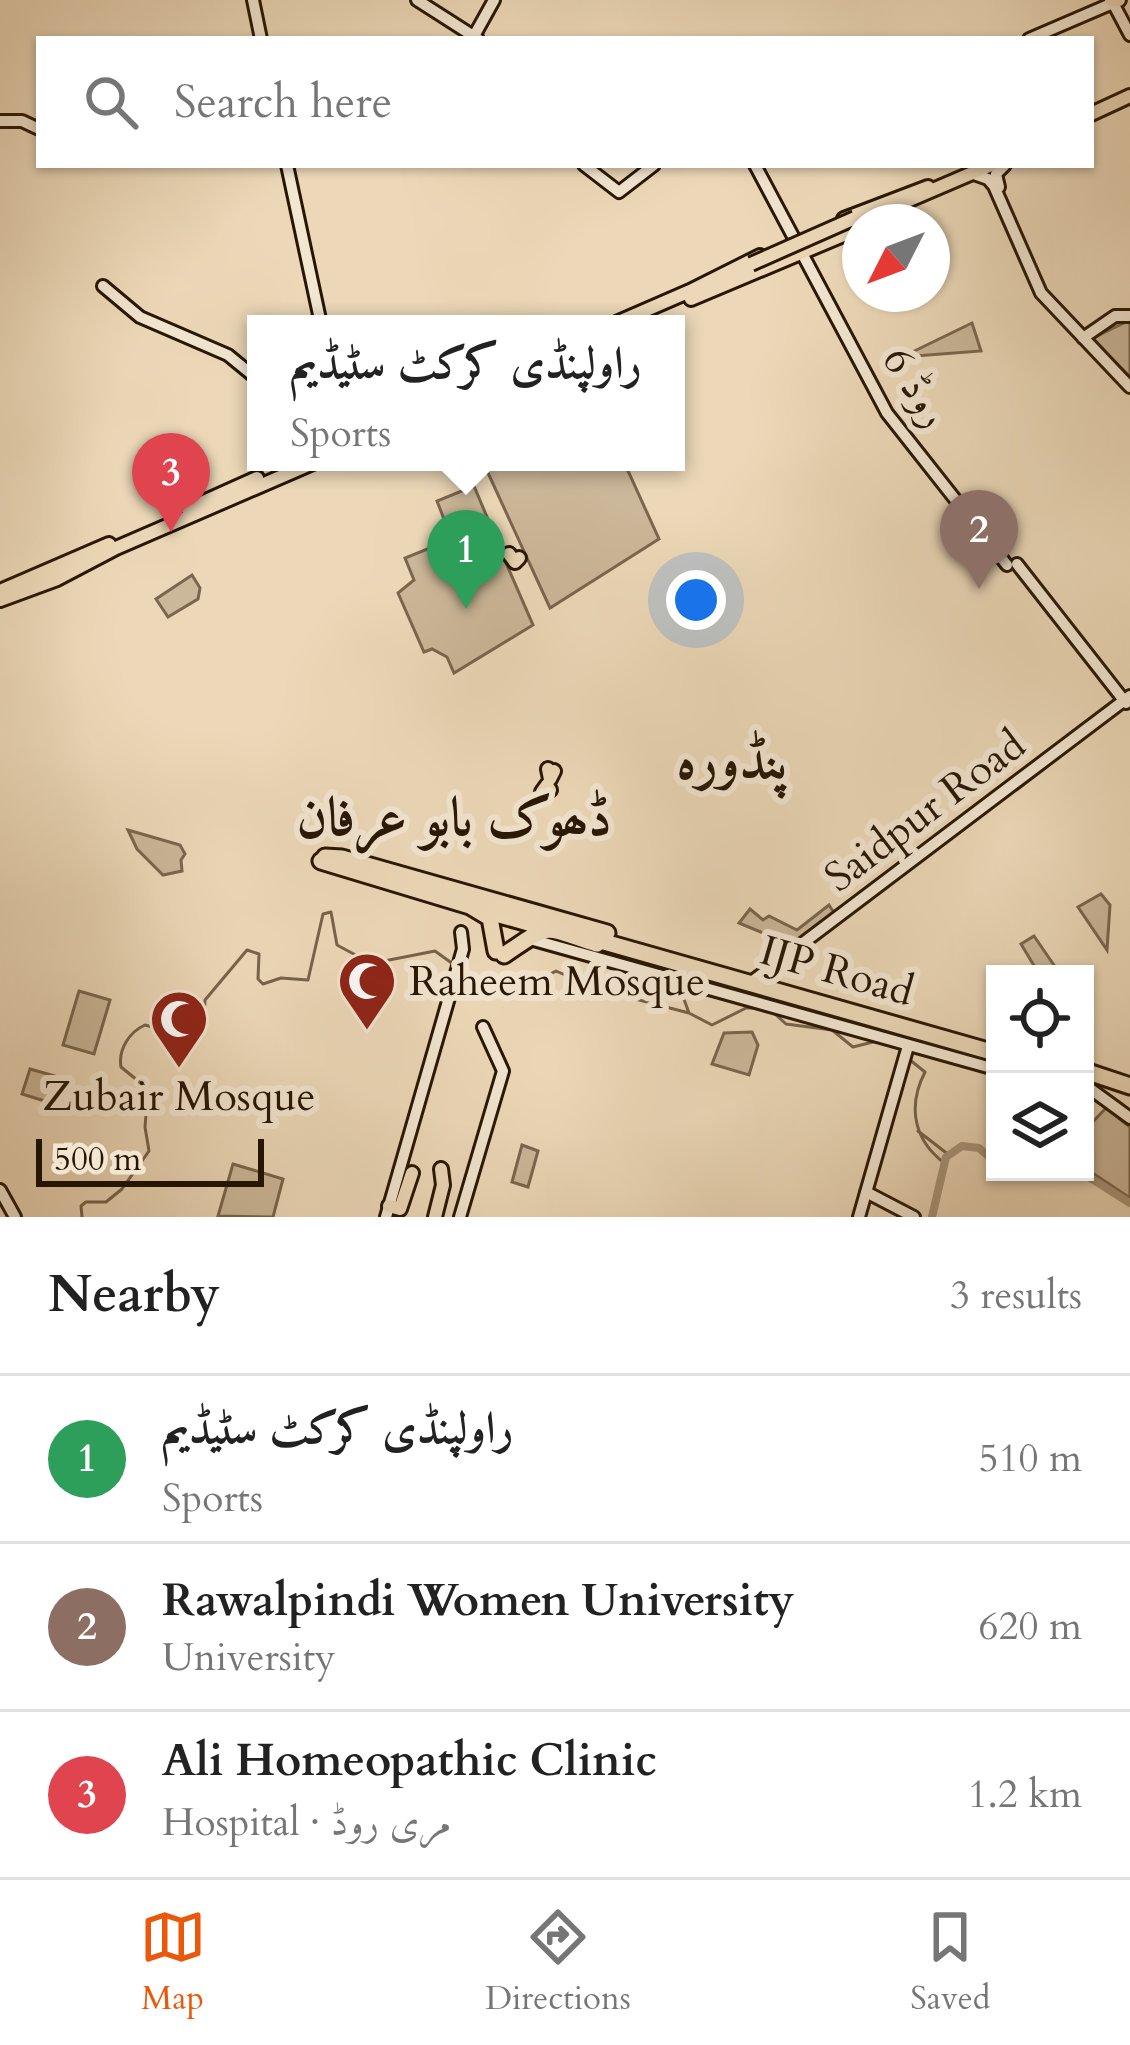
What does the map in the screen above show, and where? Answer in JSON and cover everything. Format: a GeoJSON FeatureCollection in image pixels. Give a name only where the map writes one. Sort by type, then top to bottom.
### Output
{"type":"FeatureCollection","features":[{"type":"Feature","properties":{"kind":"highway"},"geometry":{"type":"LineString","coordinates":[[342,858],[506,900],[676,952],[685,969],[338,869],[321,859],[342,858]]}},
{"type":"Feature","properties":{"kind":"highway"},"geometry":{"type":"LineString","coordinates":[[470,906],[490,918],[500,953],[548,929]]}},
{"type":"Feature","properties":{"kind":"highway","name":"IJP Road"},"geometry":{"type":"LineString","coordinates":[[591,936],[747,988],[986,1047]]}},
{"type":"Feature","properties":{"kind":"highway","name":"IJP Road"},"geometry":{"type":"LineString","coordinates":[[747,988],[786,988],[986,1046]]}},
{"type":"Feature","properties":{"kind":"highway"},"geometry":{"type":"LineString","coordinates":[[1094,1076],[1130,1089]]}},
{"type":"Feature","properties":{"kind":"main road"},"geometry":{"type":"LineString","coordinates":[[254,0],[260,36]]}},
{"type":"Feature","properties":{"kind":"main road"},"geometry":{"type":"LineString","coordinates":[[417,0],[473,36]]}},
{"type":"Feature","properties":{"kind":"main road"},"geometry":{"type":"LineString","coordinates":[[477,36],[494,0]]}},
{"type":"Feature","properties":{"kind":"main road"},"geometry":{"type":"LineString","coordinates":[[1036,36],[1114,1],[1130,34]]}},
{"type":"Feature","properties":{"kind":"main road"},"geometry":{"type":"LineString","coordinates":[[1094,117],[1130,100]]}},
{"type":"Feature","properties":{"kind":"main road"},"geometry":{"type":"LineString","coordinates":[[0,121],[22,121],[36,128]]}},
{"type":"Feature","properties":{"kind":"main road"},"geometry":{"type":"LineString","coordinates":[[288,168],[319,315]]}},
{"type":"Feature","properties":{"kind":"main road"},"geometry":{"type":"LineString","coordinates":[[588,168],[619,192],[650,168]]}},
{"type":"Feature","properties":{"kind":"main road","name":"روڈ 6"},"geometry":{"type":"LineString","coordinates":[[761,168],[887,413],[1122,703]]}},
{"type":"Feature","properties":{"kind":"main road"},"geometry":{"type":"LineString","coordinates":[[1002,168],[996,181],[1043,284],[1085,337]]}},
{"type":"Feature","properties":{"kind":"main road"},"geometry":{"type":"LineString","coordinates":[[638,315],[806,248],[974,169],[994,186],[1041,292],[1130,384]]}},
{"type":"Feature","properties":{"kind":"main road"},"geometry":{"type":"LineString","coordinates":[[904,204],[928,190]]}},
{"type":"Feature","properties":{"kind":"main road"},"geometry":{"type":"LineString","coordinates":[[898,204],[928,190]]}},
{"type":"Feature","properties":{"kind":"main road"},"geometry":{"type":"LineString","coordinates":[[650,315],[842,229]]}},
{"type":"Feature","properties":{"kind":"main road"},"geometry":{"type":"LineString","coordinates":[[831,235],[842,230]]}},
{"type":"Feature","properties":{"kind":"main road"},"geometry":{"type":"LineString","coordinates":[[103,286],[140,317],[228,355],[247,371]]}},
{"type":"Feature","properties":{"kind":"main road"},"geometry":{"type":"LineString","coordinates":[[1085,337],[1115,316],[1130,316]]}},
{"type":"Feature","properties":{"kind":"main road"},"geometry":{"type":"LineString","coordinates":[[115,545],[276,471]]}},
{"type":"Feature","properties":{"kind":"main road"},"geometry":{"type":"LineString","coordinates":[[0,595],[293,471]]}},
{"type":"Feature","properties":{"kind":"main road","name":"Saidpur Road"},"geometry":{"type":"LineString","coordinates":[[747,988],[1122,703]]}},
{"type":"Feature","properties":{"kind":"main road"},"geometry":{"type":"LineString","coordinates":[[390,1213],[460,960],[464,942],[460,932]]}},
{"type":"Feature","properties":{"kind":"main road"},"geometry":{"type":"LineString","coordinates":[[526,938],[667,976],[685,969]]}},
{"type":"Feature","properties":{"kind":"main road"},"geometry":{"type":"LineString","coordinates":[[779,963],[779,977],[786,988]]}},
{"type":"Feature","properties":{"kind":"main road"},"geometry":{"type":"LineString","coordinates":[[747,988],[906,1053],[986,1068]]}},
{"type":"Feature","properties":{"kind":"main road"},"geometry":{"type":"LineString","coordinates":[[457,1217],[503,1070],[497,1068],[481,1032]]}},
{"type":"Feature","properties":{"kind":"main road"},"geometry":{"type":"LineString","coordinates":[[860,1217],[906,1053]]}},
{"type":"Feature","properties":{"kind":"main road"},"geometry":{"type":"LineString","coordinates":[[1094,1092],[1130,1118]]}},
{"type":"Feature","properties":{"kind":"main road"},"geometry":{"type":"LineString","coordinates":[[435,1217],[443,1185],[441,1169]]}},
{"type":"Feature","properties":{"kind":"main road"},"geometry":{"type":"LineString","coordinates":[[390,1213],[400,1209],[412,1173]]}},
{"type":"Feature","properties":{"kind":"main road"},"geometry":{"type":"LineString","coordinates":[[0,1190],[11,1217]]}},
{"type":"Feature","properties":{"kind":"main road"},"geometry":{"type":"LineString","coordinates":[[866,1192],[914,1217]]}},
{"type":"Feature","properties":{"kind":"main road"},"geometry":{"type":"LineString","coordinates":[[0,1204],[11,1217]]}},
{"type":"Feature","properties":{"kind":"shaded area"},"geometry":{"type":"Polygon","coordinates":[[[972,323],[981,351],[902,357],[972,323]]]}},
{"type":"Feature","properties":{"kind":"shaded area"},"geometry":{"type":"Polygon","coordinates":[[[1130,323],[1130,377],[1091,339],[1130,323]]]}},
{"type":"Feature","properties":{"kind":"shaded area"},"geometry":{"type":"Polygon","coordinates":[[[487,471],[628,471],[659,539],[550,608],[487,471]]]}},
{"type":"Feature","properties":{"kind":"shaded area"},"geometry":{"type":"Polygon","coordinates":[[[474,486],[487,517],[449,532],[437,501],[474,486]]]}},
{"type":"Feature","properties":{"kind":"shaded area"},"geometry":{"type":"Polygon","coordinates":[[[489,524],[533,625],[454,673],[447,657],[432,649],[424,652],[398,593],[414,580],[405,558],[489,524]]]}},
{"type":"Feature","properties":{"kind":"shaded area"},"geometry":{"type":"Polygon","coordinates":[[[192,575],[200,588],[198,599],[168,617],[156,599],[192,575]]]}},
{"type":"Feature","properties":{"kind":"shaded area"},"geometry":{"type":"Polygon","coordinates":[[[128,830],[180,845],[185,854],[182,871],[163,875],[137,849],[128,830]]]}},
{"type":"Feature","properties":{"kind":"shaded area"},"geometry":{"type":"Polygon","coordinates":[[[1101,894],[1110,905],[1107,950],[1078,907],[1101,894]]]}},
{"type":"Feature","properties":{"kind":"shaded area"},"geometry":{"type":"Polygon","coordinates":[[[829,905],[838,919],[801,940],[778,939],[739,923],[750,909],[763,920],[769,916],[797,930],[829,905]]]}},
{"type":"Feature","properties":{"kind":"shaded area"},"geometry":{"type":"Polygon","coordinates":[[[1034,936],[1054,965],[1034,965],[1021,944],[1034,936]]]}},
{"type":"Feature","properties":{"kind":"shaded area"},"geometry":{"type":"Polygon","coordinates":[[[79,991],[110,1000],[94,1054],[63,1045],[79,991]]]}},
{"type":"Feature","properties":{"kind":"shaded area"},"geometry":{"type":"Polygon","coordinates":[[[752,1032],[758,1045],[749,1075],[712,1064],[724,1033],[752,1032]]]}},
{"type":"Feature","properties":{"kind":"shaded area"},"geometry":{"type":"Polygon","coordinates":[[[30,1069],[55,1076],[48,1102],[22,1094],[30,1069]]]}},
{"type":"Feature","properties":{"kind":"shaded area"},"geometry":{"type":"Polygon","coordinates":[[[1106,1108],[1130,1127],[1130,1198],[1094,1174],[1094,1121],[1106,1108]]]}},
{"type":"Feature","properties":{"kind":"shaded area"},"geometry":{"type":"Polygon","coordinates":[[[522,1145],[538,1151],[528,1187],[512,1182],[522,1145]]]}},
{"type":"Feature","properties":{"kind":"shaded area"},"geometry":{"type":"Polygon","coordinates":[[[233,1164],[283,1179],[273,1217],[218,1216],[233,1164]]]}},
{"type":"Feature","properties":{"kind":"waterway"},"geometry":{"type":"LineString","coordinates":[[82,1217],[81,1206],[106,1202],[122,1189],[149,1151],[145,1127],[148,1089],[121,1067],[126,1042],[145,1025],[175,1033],[199,1029],[205,1000],[247,950],[259,954],[258,979],[263,984],[281,978],[308,980],[323,914],[331,912],[337,945],[363,959],[379,962],[435,951],[453,964]]}},
{"type":"Feature","properties":{"kind":"waterway"},"geometry":{"type":"LineString","coordinates":[[461,969],[508,984],[533,981],[556,971],[597,989],[689,1013],[712,1025],[746,1008],[759,1008]]}},
{"type":"Feature","properties":{"kind":"waterway"},"geometry":{"type":"LineString","coordinates":[[678,983],[689,1013]]}},
{"type":"Feature","properties":{"kind":"waterway"},"geometry":{"type":"LineString","coordinates":[[774,1013],[786,1024],[832,1030],[853,1047],[877,1041]]}},
{"type":"Feature","properties":{"kind":"waterway"},"geometry":{"type":"LineString","coordinates":[[910,1060],[925,1072],[915,1111],[920,1134],[943,1162]]}},
{"type":"Feature","properties":{"kind":"waterway"},"geometry":{"type":"LineString","coordinates":[[918,1131],[949,1155]]}},
{"type":"Feature","properties":{"kind":"waterway"},"geometry":{"type":"LineString","coordinates":[[932,1217],[946,1157],[962,1146],[986,1154]]}},
{"type":"Feature","properties":{"kind":"waterway"},"geometry":{"type":"LineString","coordinates":[[1094,1180],[1130,1203]]}},
{"type":"Feature","properties":{"kind":"place","name":"Ali Homeopathic Clinic"},"geometry":{"type":"Point","coordinates":[171,532]}},
{"type":"Feature","properties":{"kind":"place","name":"Rawalpindi Women University"},"geometry":{"type":"Point","coordinates":[979,589]}},
{"type":"Feature","properties":{"kind":"place","name":"راولپنڈی کرکٹ سٹیڈیم"},"geometry":{"type":"Point","coordinates":[466,609]}},
{"type":"Feature","properties":{"kind":"place","name":"Raheem Mosque"},"geometry":{"type":"Point","coordinates":[367,1032]}},
{"type":"Feature","properties":{"kind":"place","name":"Zubair Mosque"},"geometry":{"type":"Point","coordinates":[179,1070]}},
{"type":"Feature","properties":{"kind":"district","name":"پنڈورہ"},"geometry":{"type":"Point","coordinates":[733,761]}},
{"type":"Feature","properties":{"kind":"district","name":"ڈھوک بابو عرفان"},"geometry":{"type":"Point","coordinates":[454,818]}}]}
